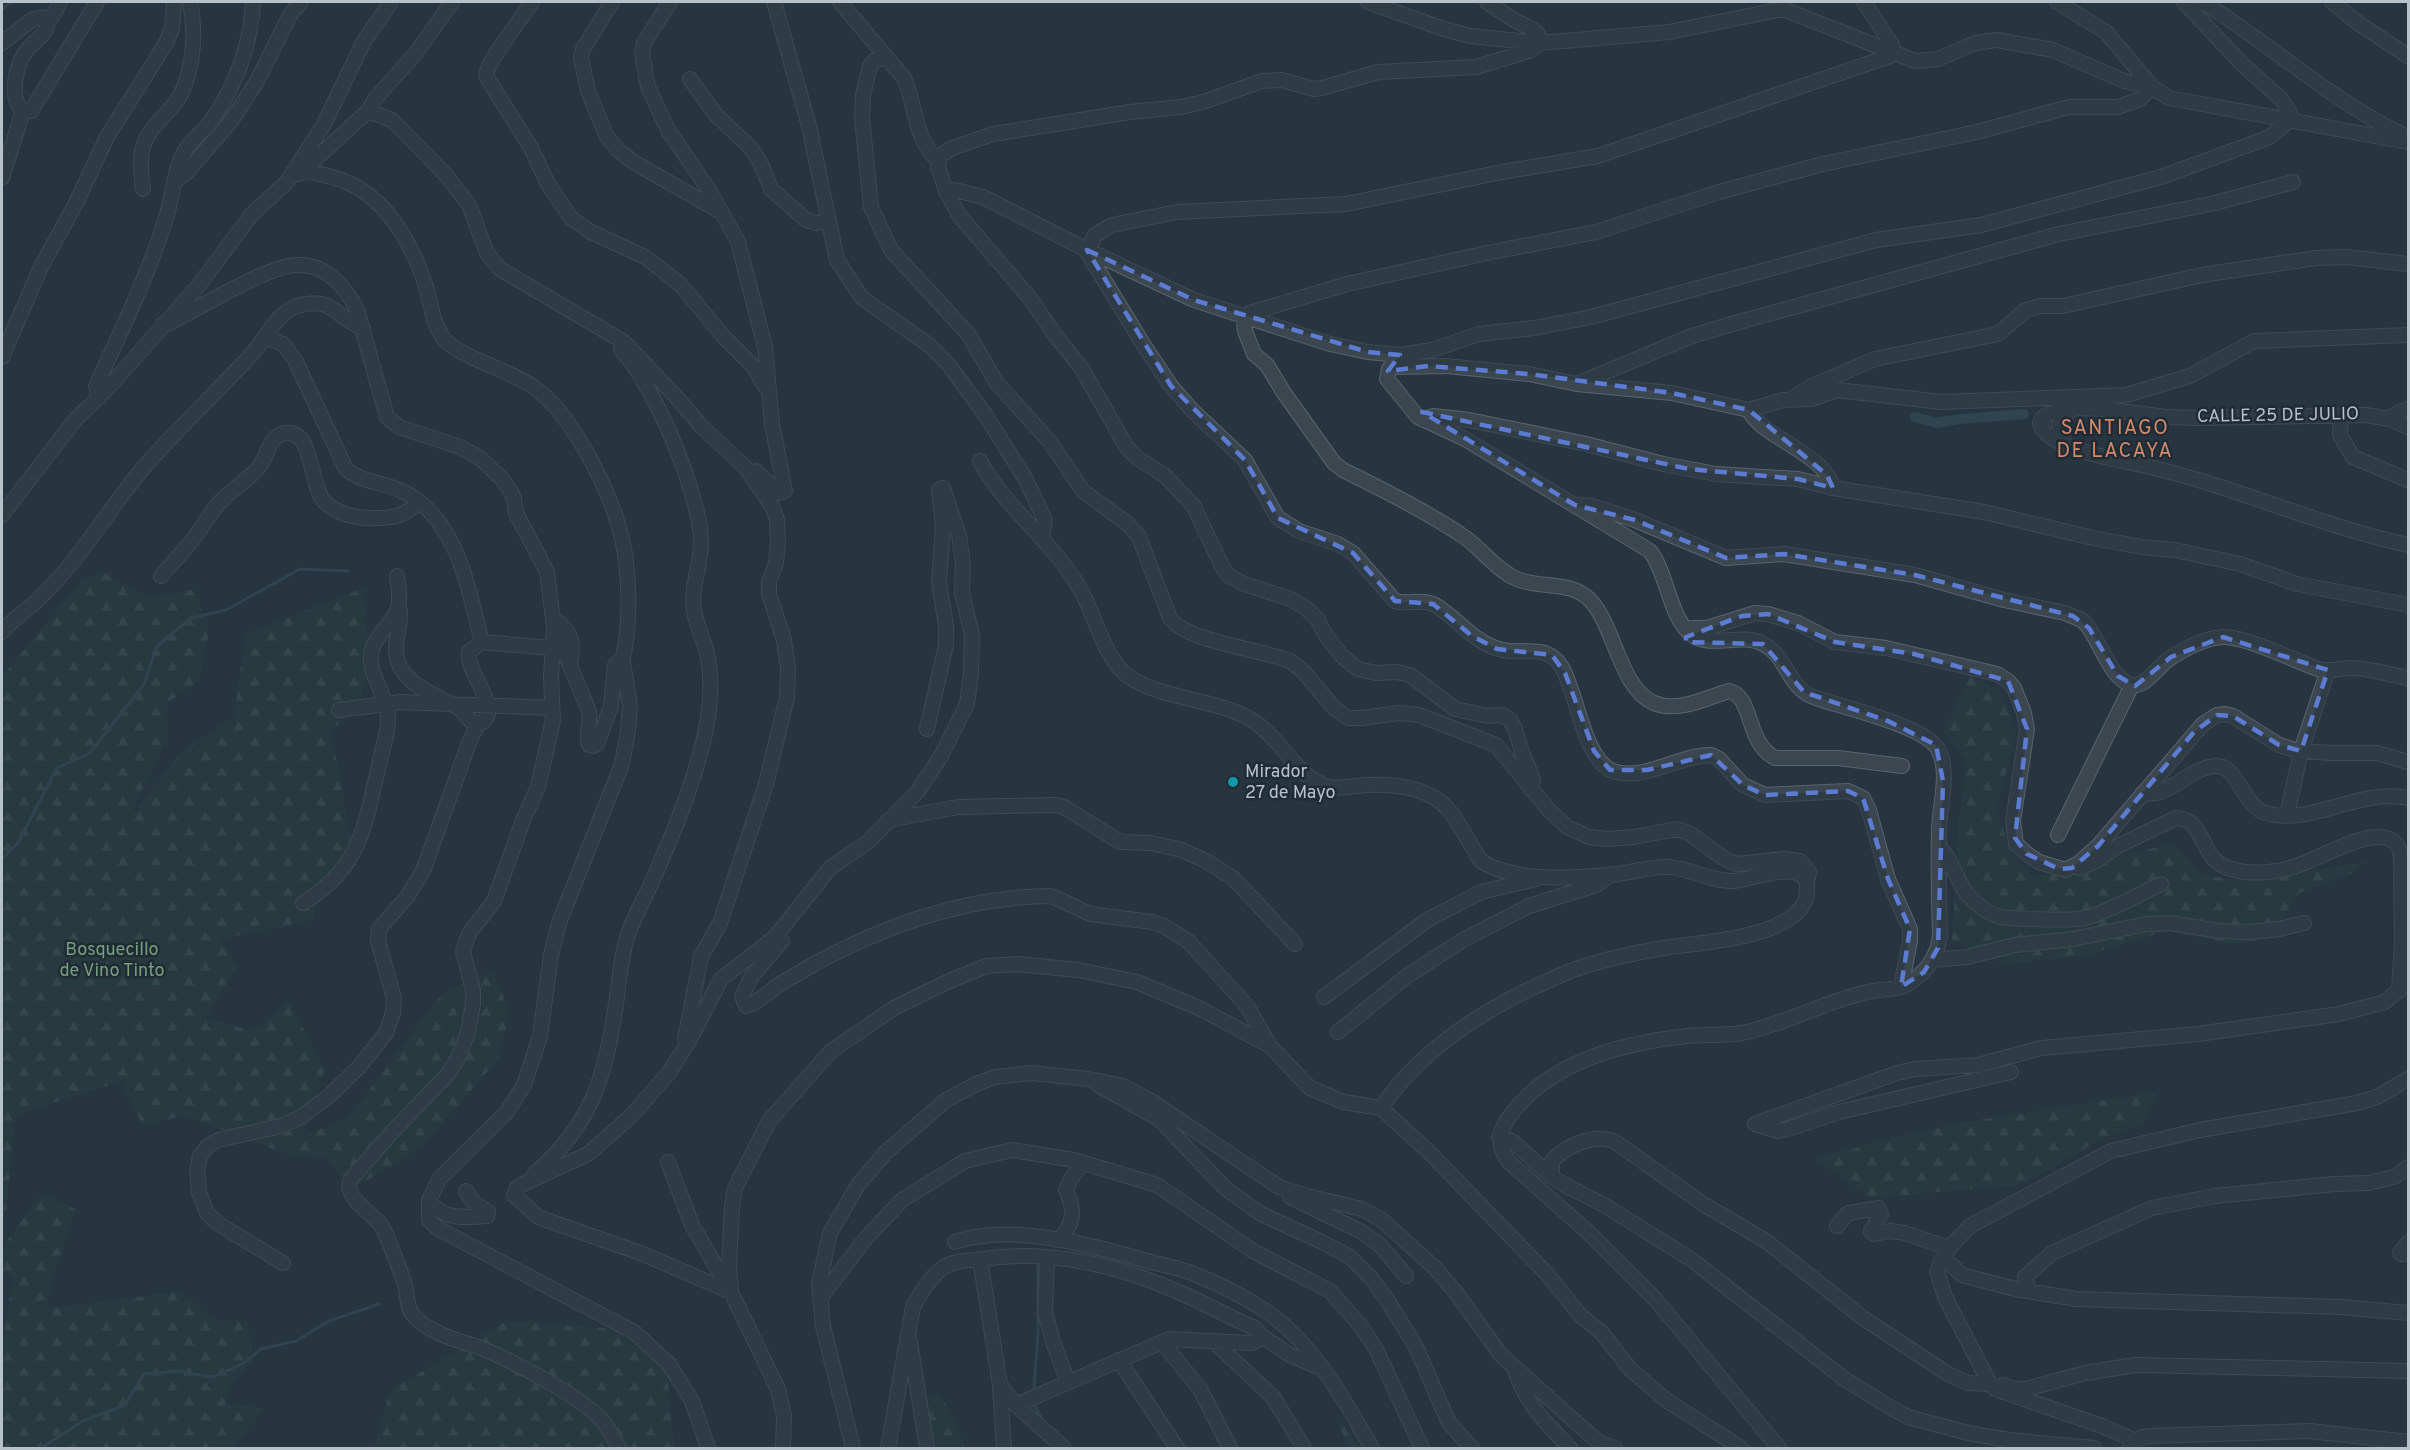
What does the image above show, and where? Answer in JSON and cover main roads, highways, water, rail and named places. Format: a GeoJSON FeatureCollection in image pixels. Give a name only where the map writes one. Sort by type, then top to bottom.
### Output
{"type":"FeatureCollection","features":[{"type":"Feature","properties":{"kind":"waterway"},"geometry":{"type":"LineString","coordinates":[[2,9],[12,2]]}},
{"type":"Feature","properties":{"kind":"waterway"},"geometry":{"type":"LineString","coordinates":[[1915,417],[1937,423],[2024,414]]}},
{"type":"Feature","properties":{"kind":"waterway"},"geometry":{"type":"LineString","coordinates":[[2,859],[18,843],[57,768],[90,753],[144,684],[157,646],[191,618],[226,610],[300,569],[348,571]]}},
{"type":"Feature","properties":{"kind":"waterway"},"geometry":{"type":"LineString","coordinates":[[1034,1388],[1038,1333],[1038,1263]]}},
{"type":"Feature","properties":{"kind":"waterway"},"geometry":{"type":"LineString","coordinates":[[41,1448],[83,1421],[125,1405],[144,1374],[178,1371],[212,1377],[244,1363],[261,1349],[296,1341],[329,1321],[379,1304]]}},
{"type":"Feature","properties":{"kind":"waterway"},"geometry":{"type":"LineString","coordinates":[[1033,1403],[1044,1422]]}},
{"type":"Feature","properties":{"kind":"place","name":"Mirador 27 de Mayo"},"geometry":{"type":"Point","coordinates":[1233,782]}},
{"type":"Feature","properties":{"kind":"district","name":"SANTIAGO DE LACAYA"},"geometry":{"type":"Point","coordinates":[2115,440]}},
{"type":"Feature","properties":{"kind":"park label","name":"Bosquecillo de Vino Tinto"},"geometry":{"type":"Point","coordinates":[112,960]}}]}
